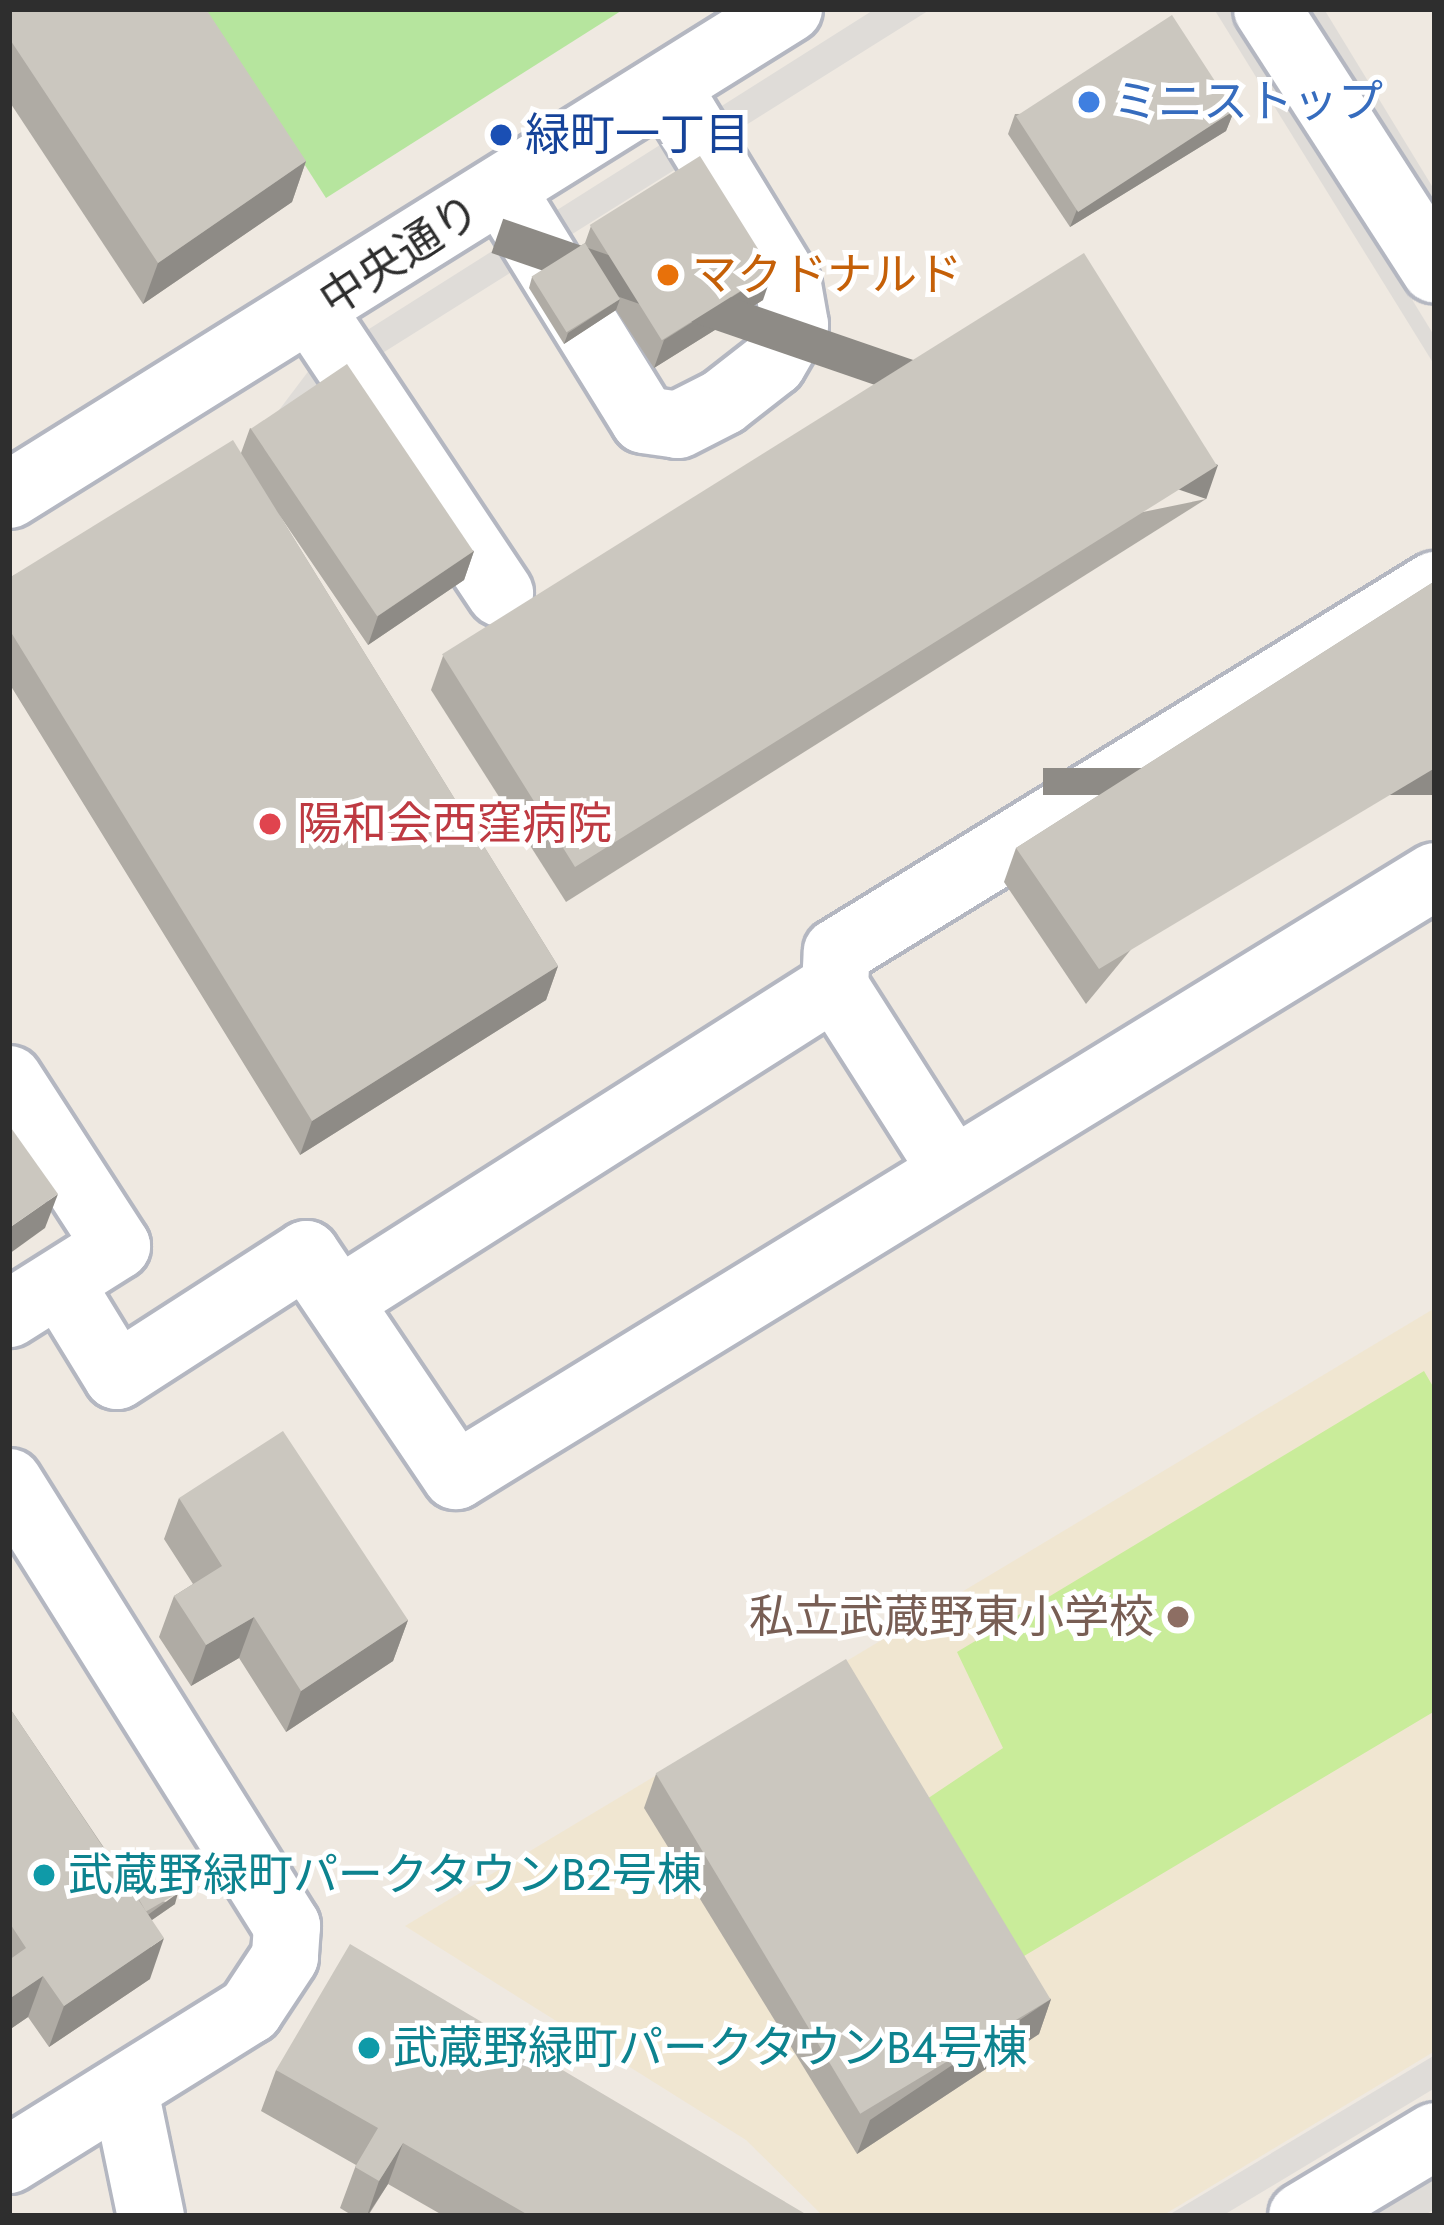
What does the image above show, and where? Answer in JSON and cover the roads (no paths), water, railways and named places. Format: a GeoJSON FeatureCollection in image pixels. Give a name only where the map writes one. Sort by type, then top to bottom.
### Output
{"type":"FeatureCollection","features":[{"type":"Feature","properties":{"kind":"street","name":"中央通り"},"geometry":{"type":"LineString","coordinates":[[9,495],[312,311],[789,9]]}},
{"type":"Feature","properties":{"kind":"street"},"geometry":{"type":"LineString","coordinates":[[1267,9],[1435,270]]}},
{"type":"Feature","properties":{"kind":"street"},"geometry":{"type":"LineString","coordinates":[[502,190],[644,420],[678,425],[723,402],[773,363],[795,325],[788,285],[667,87]]}},
{"type":"Feature","properties":{"kind":"street"},"geometry":{"type":"LineString","coordinates":[[312,311],[500,592]]}},
{"type":"Feature","properties":{"kind":"street"},"geometry":{"type":"LineString","coordinates":[[952,1170],[835,986],[837,952],[1435,585]]}},
{"type":"Feature","properties":{"kind":"street"},"geometry":{"type":"LineString","coordinates":[[9,1079],[117,1246],[34,1298],[117,1376],[306,1254],[342,1299],[456,1476],[1435,876]]}},
{"type":"Feature","properties":{"kind":"street"},"geometry":{"type":"LineString","coordinates":[[342,1299],[835,986]]}},
{"type":"Feature","properties":{"kind":"street"},"geometry":{"type":"LineString","coordinates":[[9,1482],[287,1926],[285,1957],[250,2011],[9,2160]]}},
{"type":"Feature","properties":{"kind":"street"},"geometry":{"type":"LineString","coordinates":[[124,2091],[151,2216]]}},
{"type":"Feature","properties":{"kind":"street"},"geometry":{"type":"LineString","coordinates":[[1302,2216],[1435,2136]]}},
{"type":"Feature","properties":{"kind":"place","name":"ミニストップ"},"geometry":{"type":"Point","coordinates":[1089,102]}},
{"type":"Feature","properties":{"kind":"place","name":"緑町一丁目"},"geometry":{"type":"Point","coordinates":[501,135]}},
{"type":"Feature","properties":{"kind":"place","name":"マクドナルド"},"geometry":{"type":"Point","coordinates":[668,275]}},
{"type":"Feature","properties":{"kind":"place","name":"陽和会西窪病院"},"geometry":{"type":"Point","coordinates":[270,824]}},
{"type":"Feature","properties":{"kind":"place","name":"私立武蔵野東小学校"},"geometry":{"type":"Point","coordinates":[1178,1617]}},
{"type":"Feature","properties":{"kind":"place","name":"武蔵野緑町パークタウンB2号棟"},"geometry":{"type":"Point","coordinates":[44,1875]}},
{"type":"Feature","properties":{"kind":"place","name":"武蔵野緑町パークタウンB4号棟"},"geometry":{"type":"Point","coordinates":[369,2048]}}]}
